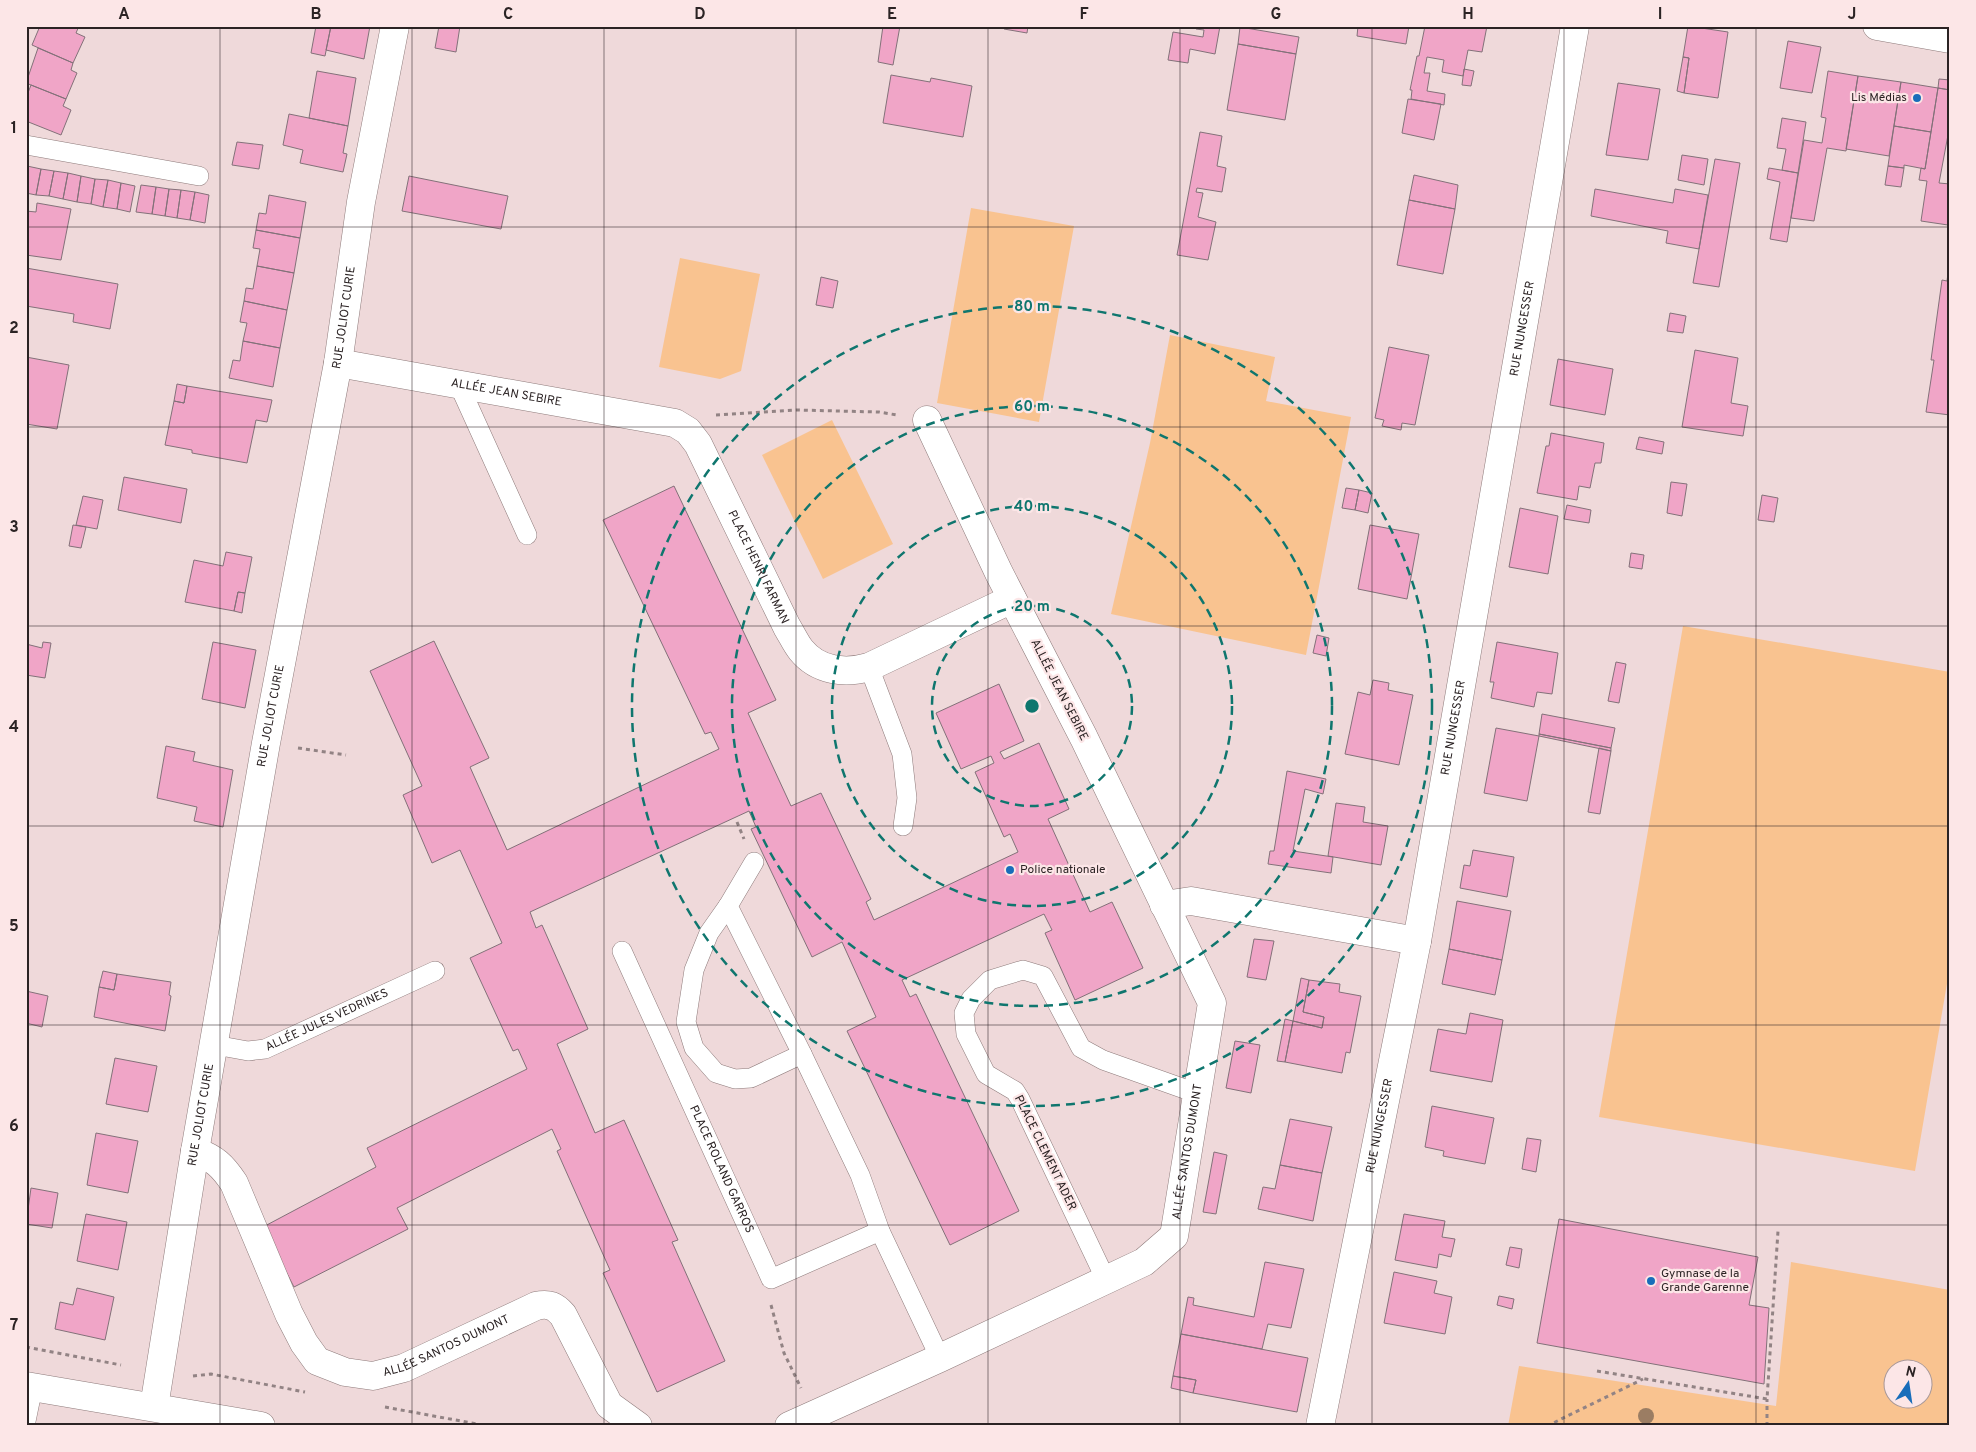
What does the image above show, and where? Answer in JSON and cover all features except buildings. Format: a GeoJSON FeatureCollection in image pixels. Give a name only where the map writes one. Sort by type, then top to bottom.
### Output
{"type":"FeatureCollection","features":[{"type":"Feature","properties":{"kind":"street","name":"RUE JOLIOT CURIE"},"geometry":{"type":"LineString","coordinates":[[154,1407],[195,1152],[266,743],[338,363],[361,202],[395,26]]}},
{"type":"Feature","properties":{"kind":"street","name":"RUE NUNGESSER"},"geometry":{"type":"LineString","coordinates":[[1320,1426],[1417,941],[1575,26]]}},
{"type":"Feature","properties":{"kind":"street"},"geometry":{"type":"LineString","coordinates":[[1877,26],[1950,39]]}},
{"type":"Feature","properties":{"kind":"street","name":"ALLÉE JEAN SEBIRE"},"geometry":{"type":"LineString","coordinates":[[338,363],[675,423]]}},
{"type":"Feature","properties":{"kind":"street","name":"ALLÉE JEAN SEBIRE"},"geometry":{"type":"LineString","coordinates":[[927,420],[1012,599],[1084,738],[1164,905]]}},
{"type":"Feature","properties":{"kind":"street","name":"PLACE HENRI FARMAN"},"geometry":{"type":"LineString","coordinates":[[675,423],[688,431],[698,444],[787,627],[802,651],[820,666],[840,671],[855,671],[869,667],[1012,599]]}},
{"type":"Feature","properties":{"kind":"street"},"geometry":{"type":"LineString","coordinates":[[1164,905],[1191,901],[1417,941]]}},
{"type":"Feature","properties":{"kind":"street","name":"ALLÉE SANTOS DUMONT"},"geometry":{"type":"LineString","coordinates":[[789,1426],[940,1358],[1144,1262],[1174,1236],[1212,1003],[1164,905]]}},
{"type":"Feature","properties":{"kind":"street","name":"ALLÉE SANTOS DUMONT"},"geometry":{"type":"LineString","coordinates":[[195,1152],[212,1158],[224,1169],[234,1183],[290,1314],[304,1343],[318,1361],[345,1372],[373,1376],[404,1368],[536,1306],[546,1304],[556,1307],[564,1315],[609,1405],[638,1426]]}},
{"type":"Feature","properties":{"kind":"street"},"geometry":{"type":"LineString","coordinates":[[30,1386],[261,1426]]}},
{"type":"Feature","properties":{"kind":"lane"},"geometry":{"type":"LineString","coordinates":[[26,145],[199,176]]}},
{"type":"Feature","properties":{"kind":"lane"},"geometry":{"type":"LineString","coordinates":[[460,385],[527,535]]}},
{"type":"Feature","properties":{"kind":"lane"},"geometry":{"type":"LineString","coordinates":[[869,667],[902,754],[906,798],[903,826]]}},
{"type":"Feature","properties":{"kind":"lane"},"geometry":{"type":"LineString","coordinates":[[754,862],[728,906],[709,933],[694,970],[686,1022],[694,1048],[716,1073],[735,1079],[751,1078],[802,1054]]}},
{"type":"Feature","properties":{"kind":"lane"},"geometry":{"type":"LineString","coordinates":[[728,906],[860,1175],[880,1231],[940,1358]]}},
{"type":"Feature","properties":{"kind":"lane","name":"PLACE ROLAND GARROS"},"geometry":{"type":"LineString","coordinates":[[622,952],[771,1279]]}},
{"type":"Feature","properties":{"kind":"lane","name":"PLACE CLEMENT ADER"},"geometry":{"type":"LineString","coordinates":[[1106,1280],[1020,1099],[1015,1091],[986,1074],[966,1034],[964,1013],[971,999],[990,980],[1022,970],[1043,976],[1081,1048],[1103,1060],[1196,1093]]}},
{"type":"Feature","properties":{"kind":"lane","name":"ALLÉE JULES VEDRINES"},"geometry":{"type":"LineString","coordinates":[[215,1045],[248,1051],[265,1049],[435,971]]}},
{"type":"Feature","properties":{"kind":"lane"},"geometry":{"type":"LineString","coordinates":[[771,1279],[880,1231]]}},
{"type":"Feature","properties":{"kind":"lane"},"geometry":{"type":"LineString","coordinates":[[26,1422],[30,1386]]}},
{"type":"Feature","properties":{"kind":"path"},"geometry":{"type":"LineString","coordinates":[[675,423],[723,414],[797,410],[879,412],[927,420]]}},
{"type":"Feature","properties":{"kind":"path"},"geometry":{"type":"LineString","coordinates":[[298,748],[346,755]]}},
{"type":"Feature","properties":{"kind":"path"},"geometry":{"type":"LineString","coordinates":[[1767,1426],[1767,1399],[1778,1231]]}},
{"type":"Feature","properties":{"kind":"path"},"geometry":{"type":"LineString","coordinates":[[771,1279],[770,1303],[784,1353],[815,1414]]}},
{"type":"Feature","properties":{"kind":"path"},"geometry":{"type":"LineString","coordinates":[[26,1347],[121,1364]]}},
{"type":"Feature","properties":{"kind":"path"},"geometry":{"type":"LineString","coordinates":[[1597,1371],[1767,1399]]}},
{"type":"Feature","properties":{"kind":"path"},"geometry":{"type":"LineString","coordinates":[[1547,1426],[1644,1379]]}},
{"type":"Feature","properties":{"kind":"shaded area"},"geometry":{"type":"Polygon","coordinates":[[[971,208],[1074,226],[1039,422],[937,403],[971,208]]]}},
{"type":"Feature","properties":{"kind":"shaded area"},"geometry":{"type":"Polygon","coordinates":[[[680,258],[760,274],[741,371],[720,379],[659,367],[680,258]]]}},
{"type":"Feature","properties":{"kind":"shaded area"},"geometry":{"type":"Polygon","coordinates":[[[1170,335],[1275,357],[1266,401],[1351,417],[1306,655],[1111,614],[1150,443],[1170,335]]]}},
{"type":"Feature","properties":{"kind":"shaded area"},"geometry":{"type":"Polygon","coordinates":[[[832,420],[893,544],[823,579],[762,455],[832,420]]]}},
{"type":"Feature","properties":{"kind":"shaded area"},"geometry":{"type":"Polygon","coordinates":[[[1683,626],[1950,672],[1950,966],[1915,1171],[1599,1117],[1683,626]]]}},
{"type":"Feature","properties":{"kind":"shaded area"},"geometry":{"type":"Polygon","coordinates":[[[1791,1262],[1950,1290],[1950,1426],[1508,1426],[1519,1366],[1776,1406],[1791,1262]]]}},
{"type":"Feature","properties":{"kind":"place","name":"Lis Médias"},"geometry":{"type":"Point","coordinates":[1917,98]}},
{"type":"Feature","properties":{"kind":"place","name":"Police nationale"},"geometry":{"type":"Point","coordinates":[1010,870]}},
{"type":"Feature","properties":{"kind":"place","name":"Gymnase de la Grande Garenne"},"geometry":{"type":"Point","coordinates":[1651,1281]}}]}
